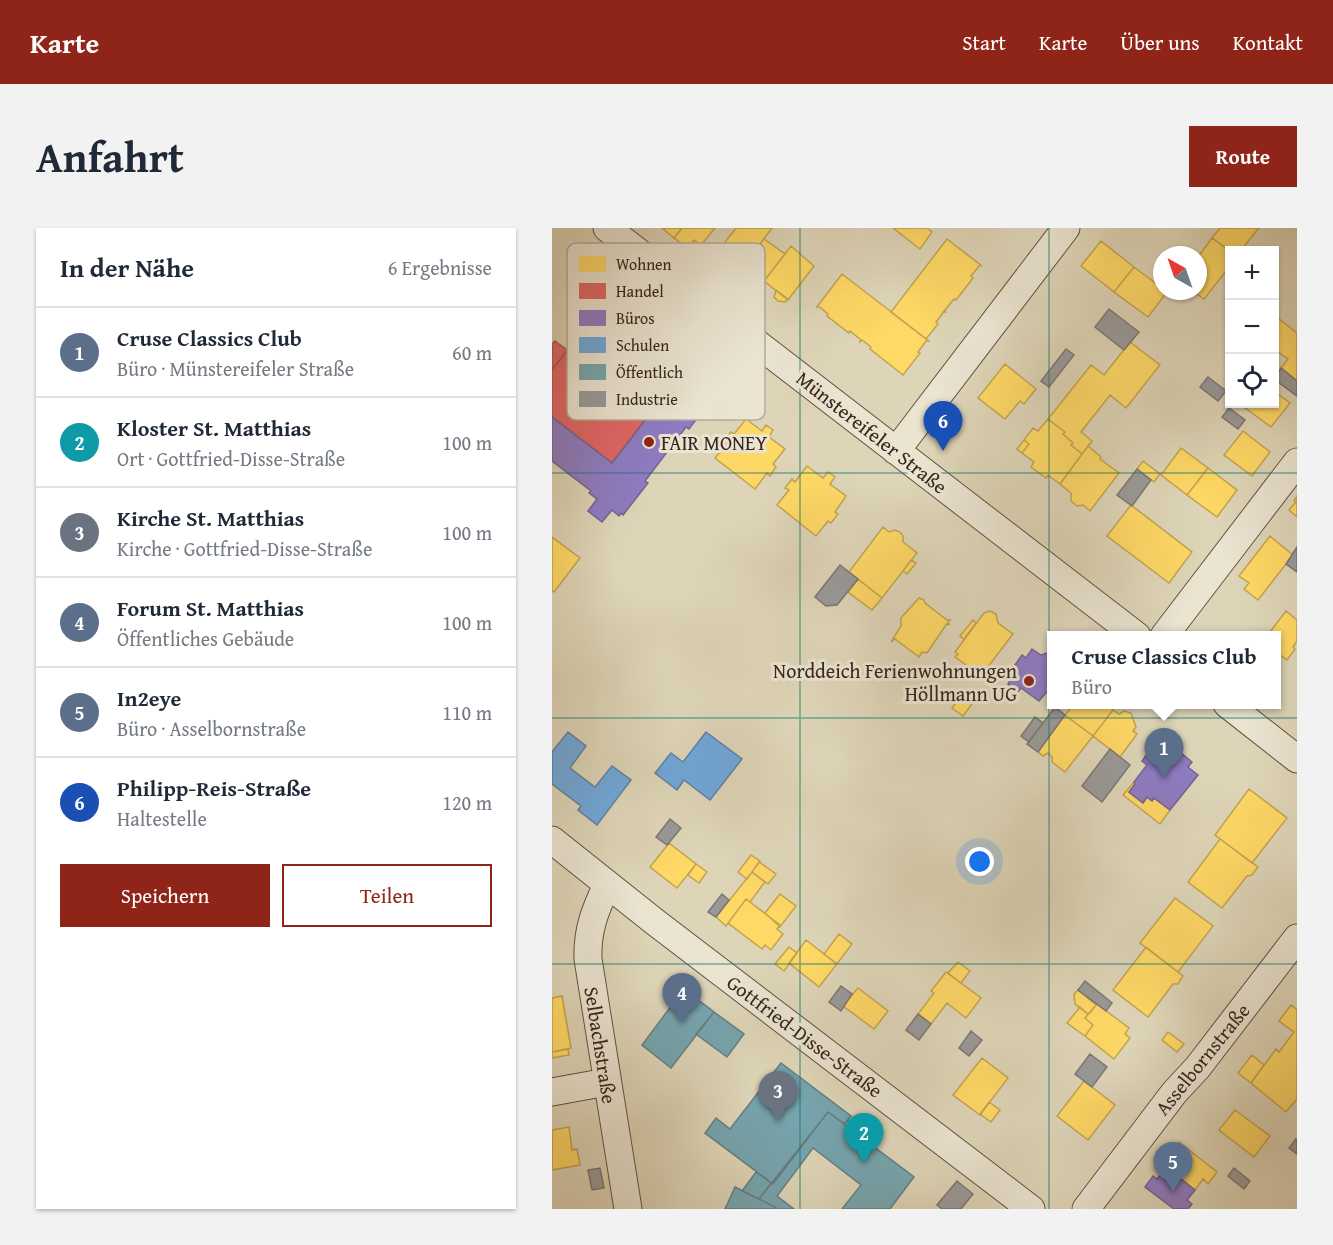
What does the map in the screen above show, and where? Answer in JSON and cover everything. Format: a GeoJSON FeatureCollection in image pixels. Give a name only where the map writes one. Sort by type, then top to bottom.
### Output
{"type":"FeatureCollection","features":[{"type":"Feature","properties":{"kind":"street","name":"Münstereifeler Straße"},"geometry":{"type":"LineString","coordinates":[[606,228],[626,243]]}},
{"type":"Feature","properties":{"kind":"street"},"geometry":{"type":"LineString","coordinates":[[896,451],[1066,228]]}},
{"type":"Feature","properties":{"kind":"street","name":"Münstereifeler Straße"},"geometry":{"type":"LineString","coordinates":[[765,350],[1130,631]]}},
{"type":"Feature","properties":{"kind":"street"},"geometry":{"type":"LineString","coordinates":[[1168,631],[1297,462]]}},
{"type":"Feature","properties":{"kind":"street"},"geometry":{"type":"LineString","coordinates":[[1232,709],[1297,759]]}},
{"type":"Feature","properties":{"kind":"street","name":"Gottfried-Disse-Straße"},"geometry":{"type":"LineString","coordinates":[[552,840],[607,885],[1031,1209]]}},
{"type":"Feature","properties":{"kind":"street","name":"Selbachstraße"},"geometry":{"type":"LineString","coordinates":[[607,885],[594,912],[587,941],[588,959],[628,1209]]}},
{"type":"Feature","properties":{"kind":"street","name":"Asselbornstraße"},"geometry":{"type":"LineString","coordinates":[[1086,1209],[1173,1093],[1197,1067],[1297,938]]}},
{"type":"Feature","properties":{"kind":"street"},"geometry":{"type":"LineString","coordinates":[[552,1092],[607,1082]]}},
{"type":"Feature","properties":{"kind":"building: Wohnen"},"geometry":{"type":"Polygon","coordinates":[[[662,228],[682,228],[674,238],[662,228]]]}},
{"type":"Feature","properties":{"kind":"building: Wohnen"},"geometry":{"type":"Polygon","coordinates":[[[682,228],[715,228],[703,243],[694,240],[692,243],[681,243],[674,238],[682,228]]]}},
{"type":"Feature","properties":{"kind":"building: Wohnen"},"geometry":{"type":"Polygon","coordinates":[[[736,228],[772,228],[761,243],[724,243],[736,228]]]}},
{"type":"Feature","properties":{"kind":"building: Wohnen"},"geometry":{"type":"Polygon","coordinates":[[[893,228],[927,228],[932,232],[920,249],[893,228]]]}},
{"type":"Feature","properties":{"kind":"building: Wohnen"},"geometry":{"type":"Polygon","coordinates":[[[1220,228],[1259,228],[1244,246],[1225,247],[1212,238],[1220,228]]]}},
{"type":"Feature","properties":{"kind":"building: Wohnen"},"geometry":{"type":"Polygon","coordinates":[[[1212,238],[1225,247],[1225,272],[1207,295],[1207,246],[1212,238]]]}},
{"type":"Feature","properties":{"kind":"building: Wohnen"},"geometry":{"type":"Polygon","coordinates":[[[764,239],[785,254],[765,280],[765,243],[761,243],[764,239]]]}},
{"type":"Feature","properties":{"kind":"building: Wohnen"},"geometry":{"type":"Polygon","coordinates":[[[947,239],[982,266],[980,265],[971,276],[973,278],[945,310],[946,313],[944,311],[936,322],[938,324],[926,339],[891,312],[947,239]]]}},
{"type":"Feature","properties":{"kind":"building: Wohnen"},"geometry":{"type":"Polygon","coordinates":[[[1101,241],[1134,267],[1114,292],[1081,266],[1101,241]]]}},
{"type":"Feature","properties":{"kind":"building: Wohnen"},"geometry":{"type":"Polygon","coordinates":[[[791,246],[814,266],[788,300],[765,280],[791,246]]]}},
{"type":"Feature","properties":{"kind":"building: Wohnen"},"geometry":{"type":"Polygon","coordinates":[[[1134,267],[1153,281],[1153,300],[1161,300],[1148,317],[1114,292],[1134,267]]]}},
{"type":"Feature","properties":{"kind":"building: Wohnen"},"geometry":{"type":"Polygon","coordinates":[[[842,274],[929,341],[926,341],[903,375],[862,340],[860,342],[860,339],[850,331],[849,333],[827,316],[828,314],[818,306],[816,308],[842,274]]]}},
{"type":"Feature","properties":{"kind":"building: Wohnen"},"geometry":{"type":"Polygon","coordinates":[[[776,290],[788,299],[785,302],[778,301],[774,297],[776,290]]]}},
{"type":"Feature","properties":{"kind":"building: Wohnen"},"geometry":{"type":"Polygon","coordinates":[[[1279,319],[1297,333],[1297,381],[1281,368],[1288,359],[1279,353],[1279,319]]]}},
{"type":"Feature","properties":{"kind":"building: Wohnen"},"geometry":{"type":"Polygon","coordinates":[[[1130,342],[1160,365],[1126,408],[1110,395],[1081,432],[1092,441],[1082,454],[1071,445],[1073,443],[1063,434],[1065,432],[1048,419],[1091,365],[1104,375],[1130,342]]]}},
{"type":"Feature","properties":{"kind":"building: Wohnen"},"geometry":{"type":"Polygon","coordinates":[[[1005,364],[1036,389],[1024,404],[1020,401],[1005,419],[978,398],[1005,364]]]}},
{"type":"Feature","properties":{"kind":"building: Wohnen"},"geometry":{"type":"Polygon","coordinates":[[[1279,395],[1290,403],[1271,427],[1245,408],[1279,408],[1279,395]]]}},
{"type":"Feature","properties":{"kind":"building: Wohnen"},"geometry":{"type":"Polygon","coordinates":[[[1048,419],[1065,432],[1063,434],[1073,443],[1071,445],[1082,454],[1060,484],[1048,475],[1046,478],[1031,467],[1034,462],[1022,453],[1029,444],[1024,440],[1033,428],[1038,431],[1048,419]]]}},
{"type":"Feature","properties":{"kind":"building: Wohnen"},"geometry":{"type":"Polygon","coordinates":[[[745,420],[762,431],[766,425],[773,430],[769,437],[785,449],[773,464],[776,467],[770,476],[767,473],[755,489],[715,458],[727,443],[724,440],[731,432],[734,434],[745,420]]]}},
{"type":"Feature","properties":{"kind":"building: Wohnen"},"geometry":{"type":"Polygon","coordinates":[[[1243,431],[1270,452],[1252,476],[1224,455],[1243,431]]]}},
{"type":"Feature","properties":{"kind":"building: Wohnen"},"geometry":{"type":"Polygon","coordinates":[[[1024,440],[1029,444],[1022,453],[1017,449],[1024,440]]]}},
{"type":"Feature","properties":{"kind":"building: Wohnen"},"geometry":{"type":"Polygon","coordinates":[[[1088,446],[1101,457],[1100,459],[1119,473],[1090,511],[1083,505],[1077,506],[1071,501],[1071,493],[1060,484],[1088,446]]]}},
{"type":"Feature","properties":{"kind":"building: Wohnen"},"geometry":{"type":"Polygon","coordinates":[[[1181,448],[1208,468],[1187,495],[1161,475],[1181,448]]]}},
{"type":"Feature","properties":{"kind":"building: Wohnen"},"geometry":{"type":"Polygon","coordinates":[[[1143,461],[1160,474],[1154,482],[1137,469],[1143,461]]]}},
{"type":"Feature","properties":{"kind":"building: Wohnen"},"geometry":{"type":"Polygon","coordinates":[[[807,466],[823,478],[828,472],[835,477],[830,484],[846,496],[835,512],[838,514],[831,523],[828,521],[816,536],[777,505],[789,490],[785,488],[792,479],[795,482],[807,466]]]}},
{"type":"Feature","properties":{"kind":"building: Wohnen"},"geometry":{"type":"Polygon","coordinates":[[[1208,468],[1237,490],[1217,517],[1187,495],[1208,468]]]}},
{"type":"Feature","properties":{"kind":"building: Wohnen"},"geometry":{"type":"Polygon","coordinates":[[[1297,496],[1297,517],[1289,510],[1296,502],[1294,501],[1297,496]]]}},
{"type":"Feature","properties":{"kind":"building: Wohnen"},"geometry":{"type":"Polygon","coordinates":[[[1131,505],[1192,552],[1169,583],[1107,536],[1131,505]]]}},
{"type":"Feature","properties":{"kind":"building: Wohnen"},"geometry":{"type":"Polygon","coordinates":[[[883,527],[889,532],[895,530],[900,532],[903,542],[917,553],[882,598],[849,572],[883,527]]]}},
{"type":"Feature","properties":{"kind":"building: Wohnen"},"geometry":{"type":"Polygon","coordinates":[[[1270,536],[1293,555],[1258,600],[1244,589],[1249,583],[1239,576],[1270,536]]]}},
{"type":"Feature","properties":{"kind":"building: Wohnen"},"geometry":{"type":"Polygon","coordinates":[[[552,537],[580,558],[554,592],[552,591],[552,537]]]}},
{"type":"Feature","properties":{"kind":"building: Wohnen"},"geometry":{"type":"Polygon","coordinates":[[[911,560],[916,563],[907,574],[903,571],[911,560]]]}},
{"type":"Feature","properties":{"kind":"building: Wohnen"},"geometry":{"type":"Polygon","coordinates":[[[858,579],[882,598],[872,610],[848,592],[858,579]]]}},
{"type":"Feature","properties":{"kind":"building: Wohnen"},"geometry":{"type":"Polygon","coordinates":[[[919,598],[950,620],[927,653],[922,652],[919,657],[895,639],[891,642],[901,626],[901,618],[919,598]]]}},
{"type":"Feature","properties":{"kind":"building: Wohnen"},"geometry":{"type":"Polygon","coordinates":[[[990,611],[996,614],[998,623],[1013,634],[981,676],[955,657],[958,654],[955,652],[984,613],[990,611]]]}},
{"type":"Feature","properties":{"kind":"building: Wohnen"},"geometry":{"type":"Polygon","coordinates":[[[1286,611],[1297,620],[1297,641],[1293,647],[1295,649],[1287,660],[1281,656],[1281,631],[1271,631],[1286,611]]]}},
{"type":"Feature","properties":{"kind":"building: Wohnen"},"geometry":{"type":"Polygon","coordinates":[[[973,620],[976,623],[964,639],[960,636],[973,620]]]}},
{"type":"Feature","properties":{"kind":"building: Wohnen"},"geometry":{"type":"Polygon","coordinates":[[[964,692],[975,700],[963,716],[952,708],[964,692]]]}},
{"type":"Feature","properties":{"kind":"building: Wohnen"},"geometry":{"type":"Polygon","coordinates":[[[1070,709],[1113,710],[1093,736],[1065,715],[1070,709]]]}},
{"type":"Feature","properties":{"kind":"building: Wohnen"},"geometry":{"type":"Polygon","coordinates":[[[1113,710],[1119,714],[1124,711],[1131,713],[1136,727],[1133,731],[1137,734],[1120,757],[1093,736],[1113,710]]]}},
{"type":"Feature","properties":{"kind":"building: Wohnen"},"geometry":{"type":"Polygon","coordinates":[[[1065,715],[1093,736],[1065,772],[1052,762],[1052,757],[1048,753],[1043,756],[1038,752],[1065,715]]]}},
{"type":"Feature","properties":{"kind":"building: Wohnen"},"geometry":{"type":"Polygon","coordinates":[[[1134,782],[1129,792],[1143,803],[1147,797],[1152,801],[1154,798],[1170,810],[1160,824],[1123,795],[1134,782]]]}},
{"type":"Feature","properties":{"kind":"building: Wohnen"},"geometry":{"type":"Polygon","coordinates":[[[1249,789],[1287,818],[1252,863],[1215,835],[1249,789]]]}},
{"type":"Feature","properties":{"kind":"building: Wohnen"},"geometry":{"type":"Polygon","coordinates":[[[1220,839],[1258,867],[1252,875],[1247,876],[1222,908],[1188,882],[1220,839]]]}},
{"type":"Feature","properties":{"kind":"building: Wohnen"},"geometry":{"type":"Polygon","coordinates":[[[669,843],[696,864],[677,888],[650,867],[669,843]]]}},
{"type":"Feature","properties":{"kind":"building: Wohnen"},"geometry":{"type":"Polygon","coordinates":[[[751,855],[760,861],[747,879],[738,872],[751,855]]]}},
{"type":"Feature","properties":{"kind":"building: Wohnen"},"geometry":{"type":"Polygon","coordinates":[[[759,862],[776,874],[768,884],[752,872],[759,862]]]}},
{"type":"Feature","properties":{"kind":"building: Wohnen"},"geometry":{"type":"Polygon","coordinates":[[[696,864],[707,872],[699,883],[688,875],[696,864]]]}},
{"type":"Feature","properties":{"kind":"building: Wohnen"},"geometry":{"type":"Polygon","coordinates":[[[752,872],[765,882],[750,902],[746,899],[726,926],[716,917],[752,872]]]}},
{"type":"Feature","properties":{"kind":"building: Wohnen"},"geometry":{"type":"Polygon","coordinates":[[[780,894],[796,906],[780,927],[765,913],[780,894]]]}},
{"type":"Feature","properties":{"kind":"building: Wohnen"},"geometry":{"type":"Polygon","coordinates":[[[1175,898],[1213,926],[1178,972],[1140,943],[1175,898]]]}},
{"type":"Feature","properties":{"kind":"building: Wohnen"},"geometry":{"type":"Polygon","coordinates":[[[746,899],[780,925],[777,929],[783,934],[771,950],[765,945],[762,949],[728,923],[746,899]]]}},
{"type":"Feature","properties":{"kind":"building: Wohnen"},"geometry":{"type":"Polygon","coordinates":[[[839,934],[852,944],[837,964],[824,954],[839,934]]]}},
{"type":"Feature","properties":{"kind":"building: Wohnen"},"geometry":{"type":"Polygon","coordinates":[[[806,940],[837,964],[819,987],[789,963],[806,940]]]}},
{"type":"Feature","properties":{"kind":"building: Wohnen"},"geometry":{"type":"Polygon","coordinates":[[[789,947],[797,953],[784,971],[775,964],[789,947]]]}},
{"type":"Feature","properties":{"kind":"building: Wohnen"},"geometry":{"type":"Polygon","coordinates":[[[1146,947],[1183,976],[1178,984],[1173,984],[1148,1017],[1113,990],[1146,947]]]}},
{"type":"Feature","properties":{"kind":"building: Wohnen"},"geometry":{"type":"Polygon","coordinates":[[[958,962],[970,971],[961,983],[948,973],[958,962]]]}},
{"type":"Feature","properties":{"kind":"building: Wohnen"},"geometry":{"type":"Polygon","coordinates":[[[946,972],[981,998],[966,1018],[947,1003],[931,1024],[918,1014],[934,993],[931,991],[946,972]]]}},
{"type":"Feature","properties":{"kind":"building: Wohnen"},"geometry":{"type":"Polygon","coordinates":[[[858,988],[888,1011],[874,1029],[843,1006],[858,988]]]}},
{"type":"Feature","properties":{"kind":"building: Wohnen"},"geometry":{"type":"Polygon","coordinates":[[[1078,990],[1096,1005],[1088,1014],[1075,1004],[1074,994],[1078,990]]]}},
{"type":"Feature","properties":{"kind":"building: Wohnen"},"geometry":{"type":"Polygon","coordinates":[[[562,996],[571,1048],[552,1052],[552,998],[562,996]]]}},
{"type":"Feature","properties":{"kind":"building: Wohnen"},"geometry":{"type":"Polygon","coordinates":[[[1097,1004],[1129,1028],[1125,1034],[1130,1038],[1114,1059],[1085,1036],[1093,1025],[1085,1018],[1097,1004]]]}},
{"type":"Feature","properties":{"kind":"building: Wohnen"},"geometry":{"type":"Polygon","coordinates":[[[1291,1005],[1297,1010],[1297,1099],[1286,1112],[1251,1083],[1276,1049],[1279,1052],[1294,1032],[1279,1021],[1291,1005]]]}},
{"type":"Feature","properties":{"kind":"building: Wohnen"},"geometry":{"type":"Polygon","coordinates":[[[1080,1007],[1088,1014],[1085,1018],[1093,1025],[1085,1036],[1067,1023],[1080,1007]]]}},
{"type":"Feature","properties":{"kind":"building: Wohnen"},"geometry":{"type":"Polygon","coordinates":[[[1168,1032],[1184,1044],[1177,1052],[1162,1040],[1168,1032]]]}},
{"type":"Feature","properties":{"kind":"building: Wohnen"},"geometry":{"type":"Polygon","coordinates":[[[568,1049],[569,1055],[552,1058],[552,1052],[568,1049]]]}},
{"type":"Feature","properties":{"kind":"building: Wohnen"},"geometry":{"type":"Polygon","coordinates":[[[1252,1055],[1264,1065],[1251,1083],[1238,1073],[1252,1055]]]}},
{"type":"Feature","properties":{"kind":"building: Wohnen"},"geometry":{"type":"Polygon","coordinates":[[[982,1058],[1008,1078],[980,1115],[953,1095],[982,1058]]]}},
{"type":"Feature","properties":{"kind":"building: Wohnen"},"geometry":{"type":"Polygon","coordinates":[[[1084,1081],[1115,1105],[1088,1140],[1057,1116],[1084,1081]]]}},
{"type":"Feature","properties":{"kind":"building: Wohnen"},"geometry":{"type":"Polygon","coordinates":[[[989,1102],[1000,1110],[991,1122],[980,1114],[989,1102]]]}},
{"type":"Feature","properties":{"kind":"building: Wohnen"},"geometry":{"type":"Polygon","coordinates":[[[1235,1110],[1270,1136],[1254,1157],[1219,1130],[1235,1110]]]}},
{"type":"Feature","properties":{"kind":"building: Wohnen"},"geometry":{"type":"Polygon","coordinates":[[[569,1127],[572,1150],[577,1149],[580,1165],[552,1170],[552,1130],[569,1127]]]}},
{"type":"Feature","properties":{"kind":"building: Wohnen"},"geometry":{"type":"Polygon","coordinates":[[[1179,1142],[1217,1172],[1208,1184],[1203,1179],[1195,1190],[1166,1167],[1175,1156],[1171,1153],[1179,1142]]]}},
{"type":"Feature","properties":{"kind":"building: Handel"},"geometry":{"type":"Polygon","coordinates":[[[555,341],[567,350],[552,370],[552,344],[555,341]]]}},
{"type":"Feature","properties":{"kind":"building: Handel"},"geometry":{"type":"Polygon","coordinates":[[[567,351],[567,420],[645,420],[612,463],[552,417],[552,370],[567,351]]]}},
{"type":"Feature","properties":{"kind":"building: Büros"},"geometry":{"type":"Polygon","coordinates":[[[552,417],[612,463],[645,420],[696,420],[689,429],[686,427],[645,481],[648,483],[623,515],[621,513],[619,516],[612,510],[602,522],[588,511],[597,499],[589,493],[591,491],[552,461],[552,417]]]}},
{"type":"Feature","properties":{"kind":"building: Büros"},"geometry":{"type":"Polygon","coordinates":[[[1032,649],[1041,655],[1047,653],[1047,692],[1039,701],[1021,688],[1018,692],[1008,684],[1018,668],[1015,665],[1022,655],[1026,658],[1032,649]]]}},
{"type":"Feature","properties":{"kind":"building: Büros"},"geometry":{"type":"Polygon","coordinates":[[[1161,747],[1171,754],[1175,748],[1192,762],[1188,767],[1198,775],[1170,810],[1154,798],[1152,801],[1147,797],[1143,803],[1129,792],[1147,765],[1142,761],[1147,754],[1152,758],[1161,747]]]}},
{"type":"Feature","properties":{"kind":"building: Büros"},"geometry":{"type":"Polygon","coordinates":[[[1166,1167],[1195,1190],[1187,1200],[1192,1204],[1188,1209],[1174,1209],[1145,1187],[1153,1176],[1157,1179],[1166,1167]]]}},
{"type":"Feature","properties":{"kind":"building: Schulen"},"geometry":{"type":"Polygon","coordinates":[[[568,732],[586,746],[570,768],[595,787],[612,766],[631,780],[597,825],[578,810],[581,806],[552,784],[552,752],[568,732]]]}},
{"type":"Feature","properties":{"kind":"building: Schulen"},"geometry":{"type":"Polygon","coordinates":[[[706,732],[742,759],[710,800],[684,780],[677,790],[655,773],[671,753],[683,762],[706,732]]]}},
{"type":"Feature","properties":{"kind":"building: Öffentlich"},"geometry":{"type":"Polygon","coordinates":[[[684,989],[714,1012],[671,1068],[642,1045],[684,989]]]}},
{"type":"Feature","properties":{"kind":"building: Öffentlich"},"geometry":{"type":"Polygon","coordinates":[[[714,1012],[744,1034],[727,1057],[696,1034],[714,1012]]]}},
{"type":"Feature","properties":{"kind":"building: Öffentlich"},"geometry":{"type":"Polygon","coordinates":[[[781,1063],[851,1116],[845,1124],[828,1112],[773,1184],[705,1133],[716,1118],[730,1129],[781,1063]]]}},
{"type":"Feature","properties":{"kind":"building: Öffentlich"},"geometry":{"type":"Polygon","coordinates":[[[828,1112],[914,1177],[890,1209],[842,1209],[861,1185],[813,1148],[777,1196],[794,1209],[774,1209],[775,1207],[759,1199],[828,1112]]]}},
{"type":"Feature","properties":{"kind":"building: Öffentlich"},"geometry":{"type":"Polygon","coordinates":[[[756,1172],[771,1183],[759,1199],[742,1191],[756,1172]]]}},
{"type":"Feature","properties":{"kind":"building: Öffentlich"},"geometry":{"type":"Polygon","coordinates":[[[735,1187],[775,1207],[774,1209],[725,1209],[735,1187]]]}},
{"type":"Feature","properties":{"kind":"building: Industrie"},"geometry":{"type":"Polygon","coordinates":[[[1109,309],[1139,332],[1124,350],[1095,327],[1109,309]]]}},
{"type":"Feature","properties":{"kind":"building: Industrie"},"geometry":{"type":"Polygon","coordinates":[[[1066,349],[1074,355],[1049,387],[1041,381],[1066,349]]]}},
{"type":"Feature","properties":{"kind":"building: Industrie"},"geometry":{"type":"Polygon","coordinates":[[[1281,368],[1297,381],[1297,396],[1279,383],[1281,368]]]}},
{"type":"Feature","properties":{"kind":"building: Industrie"},"geometry":{"type":"Polygon","coordinates":[[[1208,377],[1225,392],[1218,401],[1200,387],[1208,377]]]}},
{"type":"Feature","properties":{"kind":"building: Industrie"},"geometry":{"type":"Polygon","coordinates":[[[1229,408],[1245,420],[1238,429],[1222,417],[1229,408]]]}},
{"type":"Feature","properties":{"kind":"building: Industrie"},"geometry":{"type":"Polygon","coordinates":[[[1137,469],[1151,480],[1132,506],[1117,495],[1137,469]]]}},
{"type":"Feature","properties":{"kind":"building: Industrie"},"geometry":{"type":"Polygon","coordinates":[[[1297,547],[1297,572],[1286,564],[1297,547]]]}},
{"type":"Feature","properties":{"kind":"building: Industrie"},"geometry":{"type":"Polygon","coordinates":[[[840,565],[858,579],[837,605],[826,606],[815,597],[840,565]]]}},
{"type":"Feature","properties":{"kind":"building: Industrie"},"geometry":{"type":"Polygon","coordinates":[[[1053,709],[1058,709],[1065,715],[1038,752],[1027,744],[1053,709]]]}},
{"type":"Feature","properties":{"kind":"building: Industrie"},"geometry":{"type":"Polygon","coordinates":[[[1035,717],[1043,723],[1029,742],[1021,736],[1035,717]]]}},
{"type":"Feature","properties":{"kind":"building: Industrie"},"geometry":{"type":"Polygon","coordinates":[[[1110,749],[1130,765],[1102,802],[1082,786],[1110,749]]]}},
{"type":"Feature","properties":{"kind":"building: Industrie"},"geometry":{"type":"Polygon","coordinates":[[[670,819],[681,828],[667,845],[656,837],[670,819]]]}},
{"type":"Feature","properties":{"kind":"building: Industrie"},"geometry":{"type":"Polygon","coordinates":[[[722,894],[729,900],[716,917],[708,912],[722,894]]]}},
{"type":"Feature","properties":{"kind":"building: Industrie"},"geometry":{"type":"Polygon","coordinates":[[[1085,981],[1112,1003],[1106,1011],[1078,990],[1085,981]]]}},
{"type":"Feature","properties":{"kind":"building: Industrie"},"geometry":{"type":"Polygon","coordinates":[[[841,986],[852,994],[841,1011],[829,1002],[841,986]]]}},
{"type":"Feature","properties":{"kind":"building: Industrie"},"geometry":{"type":"Polygon","coordinates":[[[918,1014],[931,1024],[919,1040],[906,1030],[918,1014]]]}},
{"type":"Feature","properties":{"kind":"building: Industrie"},"geometry":{"type":"Polygon","coordinates":[[[971,1031],[982,1040],[969,1056],[959,1048],[971,1031]]]}},
{"type":"Feature","properties":{"kind":"building: Industrie"},"geometry":{"type":"Polygon","coordinates":[[[1090,1054],[1107,1067],[1092,1087],[1075,1074],[1090,1054]]]}},
{"type":"Feature","properties":{"kind":"building: Industrie"},"geometry":{"type":"Polygon","coordinates":[[[1297,1140],[1297,1154],[1289,1148],[1297,1140]]]}},
{"type":"Feature","properties":{"kind":"building: Industrie"},"geometry":{"type":"Polygon","coordinates":[[[600,1168],[604,1188],[592,1190],[588,1170],[600,1168]]]}},
{"type":"Feature","properties":{"kind":"building: Industrie"},"geometry":{"type":"Polygon","coordinates":[[[1234,1168],[1250,1181],[1244,1189],[1228,1176],[1234,1168]]]}},
{"type":"Feature","properties":{"kind":"building: Industrie"},"geometry":{"type":"Polygon","coordinates":[[[957,1181],[973,1194],[961,1209],[942,1209],[937,1205],[957,1181]]]}},
{"type":"Feature","properties":{"kind":"place","name":"FAIR MONEY"},"geometry":{"type":"Point","coordinates":[649,442]}},
{"type":"Feature","properties":{"kind":"place","name":"Philipp-Reis-Straße"},"geometry":{"type":"Point","coordinates":[943,451]}},
{"type":"Feature","properties":{"kind":"place","name":"Norddeich Ferienwohnungen Höllmann UG"},"geometry":{"type":"Point","coordinates":[1029,681]}},
{"type":"Feature","properties":{"kind":"place","name":"Cruse Classics Club"},"geometry":{"type":"Point","coordinates":[1164,778]}},
{"type":"Feature","properties":{"kind":"place","name":"Forum St. Matthias"},"geometry":{"type":"Point","coordinates":[682,1023]}},
{"type":"Feature","properties":{"kind":"place","name":"Kirche St. Matthias"},"geometry":{"type":"Point","coordinates":[778,1121]}},
{"type":"Feature","properties":{"kind":"place","name":"Kloster St. Matthias"},"geometry":{"type":"Point","coordinates":[864,1163]}},
{"type":"Feature","properties":{"kind":"place","name":"In2eye"},"geometry":{"type":"Point","coordinates":[1173,1192]}}]}
